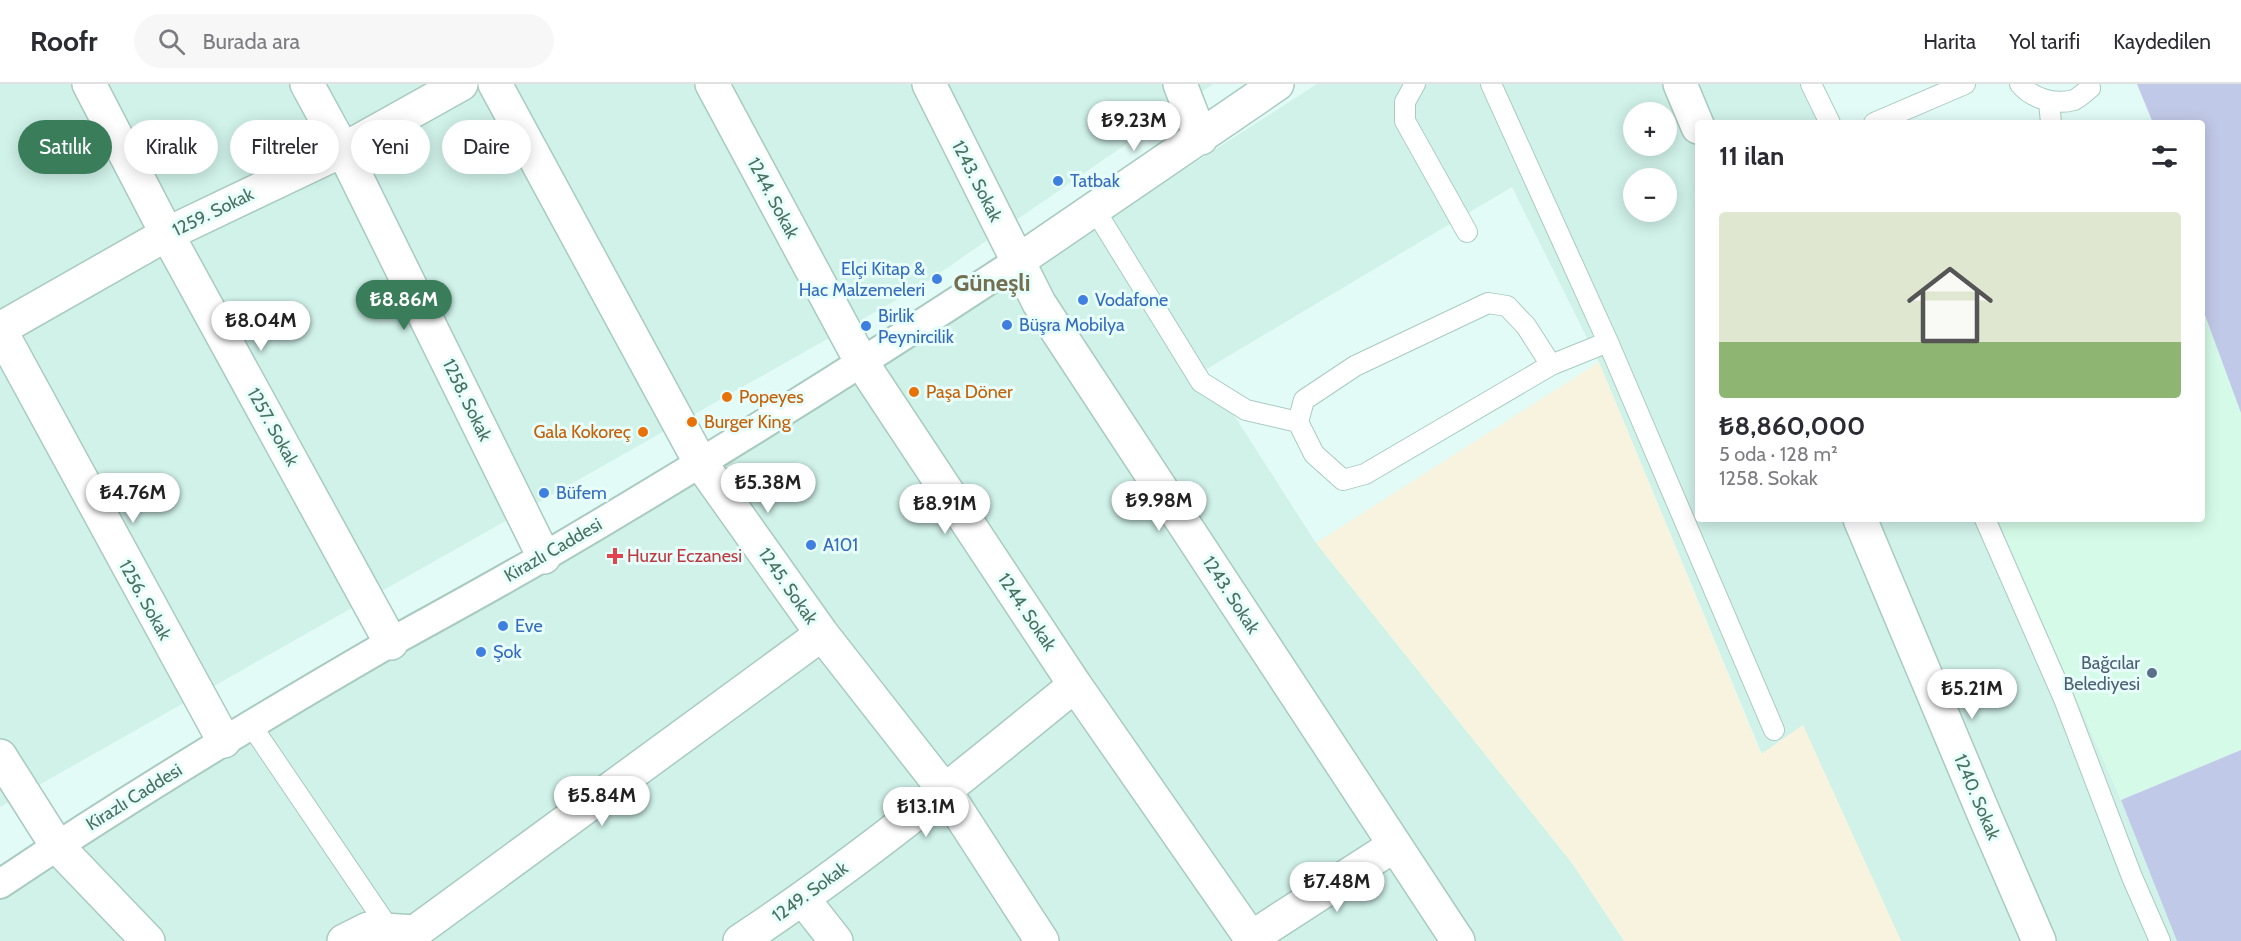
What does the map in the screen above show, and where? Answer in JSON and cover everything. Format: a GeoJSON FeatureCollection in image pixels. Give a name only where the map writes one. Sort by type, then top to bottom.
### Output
{"type":"FeatureCollection","features":[{"type":"Feature","properties":{"kind":"street","name":"1257. Sokak"},"geometry":{"type":"LineString","coordinates":[[88,84],[167,234],[391,643]]}},
{"type":"Feature","properties":{"kind":"street","name":"1258. Sokak"},"geometry":{"type":"LineString","coordinates":[[307,84],[343,150],[544,557]]}},
{"type":"Feature","properties":{"kind":"street","name":"1259. Sokak"},"geometry":{"type":"LineString","coordinates":[[0,329],[167,234],[343,150],[460,84]]}},
{"type":"Feature","properties":{"kind":"street","name":"1245. Sokak"},"geometry":{"type":"LineString","coordinates":[[495,84],[700,462],[822,634],[945,791],[1042,941]]}},
{"type":"Feature","properties":{"kind":"street","name":"1244. Sokak"},"geometry":{"type":"LineString","coordinates":[[712,84],[862,363],[1075,685],[1252,939]]}},
{"type":"Feature","properties":{"kind":"street","name":"1243. Sokak"},"geometry":{"type":"LineString","coordinates":[[928,84],[1039,303],[1458,941]]}},
{"type":"Feature","properties":{"kind":"street"},"geometry":{"type":"LineString","coordinates":[[1180,84],[1201,138]]}},
{"type":"Feature","properties":{"kind":"street","name":"Kirazlı Caddesi"},"geometry":{"type":"LineString","coordinates":[[0,884],[237,733],[544,557],[862,363],[1095,210],[1277,84]]}},
{"type":"Feature","properties":{"kind":"street"},"geometry":{"type":"LineString","coordinates":[[1680,84],[1695,120]]}},
{"type":"Feature","properties":{"kind":"street","name":"1256. Sokak"},"geometry":{"type":"LineString","coordinates":[[0,329],[237,733]]}},
{"type":"Feature","properties":{"kind":"street","name":"1240. Sokak"},"geometry":{"type":"LineString","coordinates":[[1861,522],[1983,814],[2039,941]]}},
{"type":"Feature","properties":{"kind":"street"},"geometry":{"type":"LineString","coordinates":[[344,941],[368,929],[415,932],[822,634]]}},
{"type":"Feature","properties":{"kind":"street","name":"1249. Sokak"},"geometry":{"type":"LineString","coordinates":[[740,941],[803,899],[945,791],[1075,685]]}},
{"type":"Feature","properties":{"kind":"street"},"geometry":{"type":"LineString","coordinates":[[0,756],[57,846],[147,941]]}},
{"type":"Feature","properties":{"kind":"street"},"geometry":{"type":"LineString","coordinates":[[1252,939],[1395,844]]}},
{"type":"Feature","properties":{"kind":"street"},"geometry":{"type":"LineString","coordinates":[[803,899],[836,941]]}},
{"type":"Feature","properties":{"kind":"lane"},"geometry":{"type":"LineString","coordinates":[[1414,84],[1405,102],[1405,121],[1467,231]]}},
{"type":"Feature","properties":{"kind":"lane"},"geometry":{"type":"LineString","coordinates":[[1491,84],[1608,342],[1774,730]]}},
{"type":"Feature","properties":{"kind":"lane"},"geometry":{"type":"LineString","coordinates":[[1811,84],[1829,120]]}},
{"type":"Feature","properties":{"kind":"lane"},"geometry":{"type":"LineString","coordinates":[[1881,120],[1965,84]]}},
{"type":"Feature","properties":{"kind":"lane"},"geometry":{"type":"LineString","coordinates":[[2020,84],[2025,90],[2049,101],[2075,100],[2090,88],[2089,84]]}},
{"type":"Feature","properties":{"kind":"lane"},"geometry":{"type":"LineString","coordinates":[[2049,101],[2051,120]]}},
{"type":"Feature","properties":{"kind":"lane"},"geometry":{"type":"LineString","coordinates":[[1095,210],[1200,382],[1246,410],[1298,422]]}},
{"type":"Feature","properties":{"kind":"lane"},"geometry":{"type":"LineString","coordinates":[[1551,365],[1526,326],[1507,306],[1488,303],[1355,366],[1304,400],[1298,422],[1314,454],[1343,480],[1365,474],[1551,365],[1608,342]]}},
{"type":"Feature","properties":{"kind":"lane"},"geometry":{"type":"LineString","coordinates":[[1986,522],[2064,699],[2132,877],[2160,941]]}},
{"type":"Feature","properties":{"kind":"lane"},"geometry":{"type":"LineString","coordinates":[[237,733],[390,930]]}},
{"type":"Feature","properties":{"kind":"shaded area"},"geometry":{"type":"Polygon","coordinates":[[[0,84],[1213,84],[921,286],[0,807],[0,84]]]}},
{"type":"Feature","properties":{"kind":"shaded area"},"geometry":{"type":"Polygon","coordinates":[[[1317,84],[1800,84],[1818,120],[1695,120],[1695,522],[1999,522],[2121,800],[2177,941],[1901,941],[1803,726],[1762,754],[1599,362],[1512,187],[1205,370],[1316,543],[1572,863],[1624,941],[0,941],[0,892],[958,315],[1317,84]]]}},
{"type":"Feature","properties":{"kind":"shaded area"},"geometry":{"type":"Polygon","coordinates":[[[2137,84],[2241,84],[2241,413],[2205,315],[2205,120],[2152,120],[2137,84]]]}},
{"type":"Feature","properties":{"kind":"shaded area","name":"Bağcılar Belediyesi"},"geometry":{"type":"Polygon","coordinates":[[[2205,315],[2241,413],[2241,750],[2121,800],[1999,522],[2205,522],[2205,315]]]}},
{"type":"Feature","properties":{"kind":"shaded area"},"geometry":{"type":"Polygon","coordinates":[[[1599,362],[1761,754],[1803,725],[1901,941],[1624,941],[1572,863],[1316,543],[1599,362]]]}},
{"type":"Feature","properties":{"kind":"shaded area"},"geometry":{"type":"Polygon","coordinates":[[[2241,750],[2241,941],[2177,941],[2121,800],[2241,750]]]}},
{"type":"Feature","properties":{"kind":"place","name":"Tatbak"},"geometry":{"type":"Point","coordinates":[1058,181]}},
{"type":"Feature","properties":{"kind":"place","name":"Elçi Kitap & Hac Malzemeleri"},"geometry":{"type":"Point","coordinates":[937,279]}},
{"type":"Feature","properties":{"kind":"place","name":"Vodafone"},"geometry":{"type":"Point","coordinates":[1083,300]}},
{"type":"Feature","properties":{"kind":"place","name":"Büşra Mobilya"},"geometry":{"type":"Point","coordinates":[1007,325]}},
{"type":"Feature","properties":{"kind":"place","name":"Birlik Peynircilik"},"geometry":{"type":"Point","coordinates":[866,326]}},
{"type":"Feature","properties":{"kind":"place","name":"Paşa Döner"},"geometry":{"type":"Point","coordinates":[914,392]}},
{"type":"Feature","properties":{"kind":"place","name":"Popeyes"},"geometry":{"type":"Point","coordinates":[727,397]}},
{"type":"Feature","properties":{"kind":"place","name":"Burger King"},"geometry":{"type":"Point","coordinates":[692,422]}},
{"type":"Feature","properties":{"kind":"place","name":"Gala Kokoreç"},"geometry":{"type":"Point","coordinates":[643,432]}},
{"type":"Feature","properties":{"kind":"place","name":"Büfem"},"geometry":{"type":"Point","coordinates":[544,493]}},
{"type":"Feature","properties":{"kind":"place","name":"A101"},"geometry":{"type":"Point","coordinates":[811,545]}},
{"type":"Feature","properties":{"kind":"place","name":"Huzur Eczanesi"},"geometry":{"type":"Point","coordinates":[615,556]}},
{"type":"Feature","properties":{"kind":"place","name":"Eve"},"geometry":{"type":"Point","coordinates":[503,626]}},
{"type":"Feature","properties":{"kind":"place","name":"Şok"},"geometry":{"type":"Point","coordinates":[481,652]}},
{"type":"Feature","properties":{"kind":"place","name":"Bağcılar Belediyesi"},"geometry":{"type":"Point","coordinates":[2152,673]}},
{"type":"Feature","properties":{"kind":"district","name":"Güneşli"},"geometry":{"type":"Point","coordinates":[992,282]}}]}
